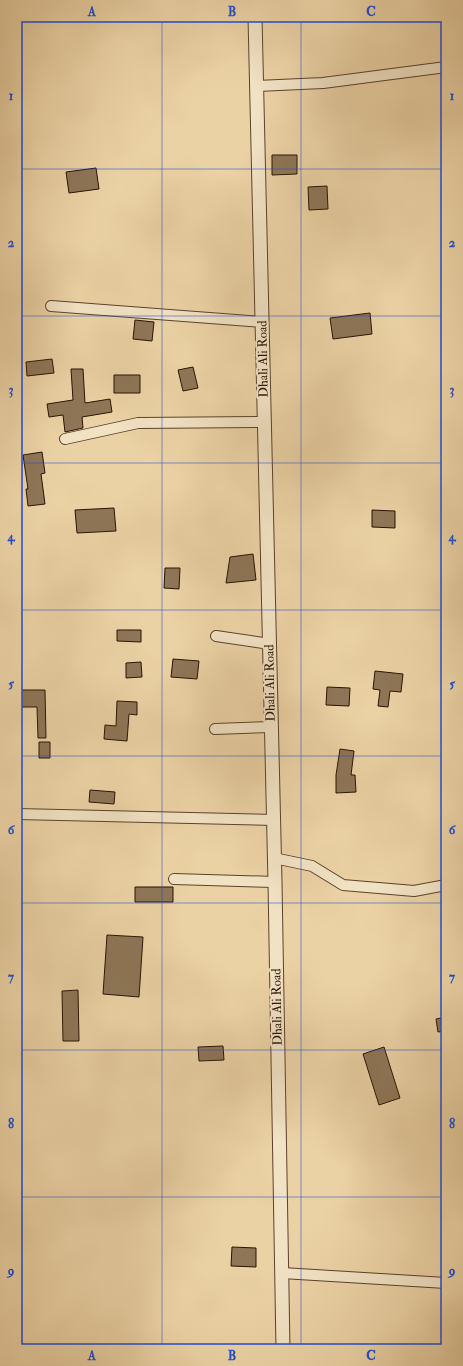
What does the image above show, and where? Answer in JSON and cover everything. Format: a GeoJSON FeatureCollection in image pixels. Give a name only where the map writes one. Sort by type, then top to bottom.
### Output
{"type":"FeatureCollection","features":[{"type":"Feature","properties":{"kind":"street","name":"Dhali Ali Road"},"geometry":{"type":"LineString","coordinates":[[255,17],[274,820],[283,1349]]}},
{"type":"Feature","properties":{"kind":"street"},"geometry":{"type":"LineString","coordinates":[[257,86],[323,83],[446,67]]}},
{"type":"Feature","properties":{"kind":"street"},"geometry":{"type":"LineString","coordinates":[[51,306],[263,322]]}},
{"type":"Feature","properties":{"kind":"street"},"geometry":{"type":"LineString","coordinates":[[64,440],[138,423],[265,422]]}},
{"type":"Feature","properties":{"kind":"street"},"geometry":{"type":"LineString","coordinates":[[216,636],[270,644]]}},
{"type":"Feature","properties":{"kind":"street"},"geometry":{"type":"LineString","coordinates":[[215,729],[271,727]]}},
{"type":"Feature","properties":{"kind":"street"},"geometry":{"type":"LineString","coordinates":[[17,814],[274,820]]}},
{"type":"Feature","properties":{"kind":"street"},"geometry":{"type":"LineString","coordinates":[[274,858],[312,866],[343,885],[414,891],[446,885]]}},
{"type":"Feature","properties":{"kind":"street"},"geometry":{"type":"LineString","coordinates":[[174,879],[275,882]]}},
{"type":"Feature","properties":{"kind":"street"},"geometry":{"type":"LineString","coordinates":[[282,1273],[446,1282]]}},
{"type":"Feature","properties":{"kind":"building"},"geometry":{"type":"Polygon","coordinates":[[[272,155],[297,155],[297,174],[272,175],[272,155]]]}},
{"type":"Feature","properties":{"kind":"building"},"geometry":{"type":"Polygon","coordinates":[[[96,168],[99,189],[69,193],[66,172],[96,168]]]}},
{"type":"Feature","properties":{"kind":"building"},"geometry":{"type":"Polygon","coordinates":[[[327,186],[328,209],[309,210],[308,187],[327,186]]]}},
{"type":"Feature","properties":{"kind":"building"},"geometry":{"type":"Polygon","coordinates":[[[370,313],[372,334],[333,339],[330,318],[370,313]]]}},
{"type":"Feature","properties":{"kind":"building"},"geometry":{"type":"Polygon","coordinates":[[[135,320],[154,322],[152,341],[133,339],[135,320]]]}},
{"type":"Feature","properties":{"kind":"building"},"geometry":{"type":"Polygon","coordinates":[[[52,359],[54,373],[27,376],[26,362],[52,359]]]}},
{"type":"Feature","properties":{"kind":"building"},"geometry":{"type":"Polygon","coordinates":[[[193,367],[198,388],[183,391],[178,370],[193,367]]]}},
{"type":"Feature","properties":{"kind":"building"},"geometry":{"type":"Polygon","coordinates":[[[71,369],[83,369],[85,403],[110,399],[112,412],[82,417],[83,428],[65,432],[63,415],[49,417],[47,404],[73,400],[71,369]]]}},
{"type":"Feature","properties":{"kind":"building"},"geometry":{"type":"Polygon","coordinates":[[[114,375],[140,375],[140,393],[114,393],[114,375]]]}},
{"type":"Feature","properties":{"kind":"building"},"geometry":{"type":"Polygon","coordinates":[[[42,452],[45,473],[41,474],[45,504],[28,506],[26,489],[28,489],[23,455],[42,452]]]}},
{"type":"Feature","properties":{"kind":"building"},"geometry":{"type":"Polygon","coordinates":[[[114,508],[116,531],[77,533],[75,510],[114,508]]]}},
{"type":"Feature","properties":{"kind":"building"},"geometry":{"type":"Polygon","coordinates":[[[372,510],[395,511],[395,528],[372,527],[372,510]]]}},
{"type":"Feature","properties":{"kind":"building"},"geometry":{"type":"Polygon","coordinates":[[[253,554],[256,580],[226,583],[230,557],[253,554]]]}},
{"type":"Feature","properties":{"kind":"building"},"geometry":{"type":"Polygon","coordinates":[[[165,568],[180,568],[179,589],[164,588],[165,568]]]}},
{"type":"Feature","properties":{"kind":"building"},"geometry":{"type":"Polygon","coordinates":[[[117,630],[141,630],[141,642],[117,641],[117,630]]]}},
{"type":"Feature","properties":{"kind":"building"},"geometry":{"type":"Polygon","coordinates":[[[173,659],[199,661],[197,679],[171,677],[173,659]]]}},
{"type":"Feature","properties":{"kind":"building"},"geometry":{"type":"Polygon","coordinates":[[[141,662],[142,677],[126,678],[126,663],[141,662]]]}},
{"type":"Feature","properties":{"kind":"building"},"geometry":{"type":"Polygon","coordinates":[[[375,671],[403,674],[401,692],[390,691],[388,707],[378,706],[380,690],[373,689],[375,671]]]}},
{"type":"Feature","properties":{"kind":"building"},"geometry":{"type":"Polygon","coordinates":[[[327,687],[350,688],[349,706],[326,705],[327,687]]]}},
{"type":"Feature","properties":{"kind":"building"},"geometry":{"type":"Polygon","coordinates":[[[20,690],[45,690],[46,738],[38,738],[37,707],[20,707],[20,690]]]}},
{"type":"Feature","properties":{"kind":"building"},"geometry":{"type":"Polygon","coordinates":[[[117,701],[137,702],[137,715],[129,714],[127,741],[104,739],[105,725],[116,726],[117,701]]]}},
{"type":"Feature","properties":{"kind":"building"},"geometry":{"type":"Polygon","coordinates":[[[39,742],[50,742],[50,758],[39,758],[39,742]]]}},
{"type":"Feature","properties":{"kind":"building"},"geometry":{"type":"Polygon","coordinates":[[[340,749],[354,751],[351,775],[355,775],[356,792],[336,793],[336,775],[340,749]]]}},
{"type":"Feature","properties":{"kind":"building"},"geometry":{"type":"Polygon","coordinates":[[[90,790],[115,792],[114,804],[89,802],[90,790]]]}},
{"type":"Feature","properties":{"kind":"building"},"geometry":{"type":"Polygon","coordinates":[[[135,887],[173,887],[173,902],[135,902],[135,887]]]}},
{"type":"Feature","properties":{"kind":"building"},"geometry":{"type":"Polygon","coordinates":[[[107,935],[143,937],[139,997],[103,994],[107,935]]]}},
{"type":"Feature","properties":{"kind":"building"},"geometry":{"type":"Polygon","coordinates":[[[78,990],[79,1041],[63,1041],[62,991],[78,990]]]}},
{"type":"Feature","properties":{"kind":"building"},"geometry":{"type":"Polygon","coordinates":[[[446,1017],[446,1031],[438,1032],[436,1019],[446,1017]]]}},
{"type":"Feature","properties":{"kind":"building"},"geometry":{"type":"Polygon","coordinates":[[[223,1046],[224,1060],[199,1061],[198,1047],[223,1046]]]}},
{"type":"Feature","properties":{"kind":"building"},"geometry":{"type":"Polygon","coordinates":[[[384,1047],[400,1098],[379,1105],[363,1054],[384,1047]]]}},
{"type":"Feature","properties":{"kind":"building"},"geometry":{"type":"Polygon","coordinates":[[[232,1247],[256,1248],[256,1267],[231,1266],[232,1247]]]}}]}
